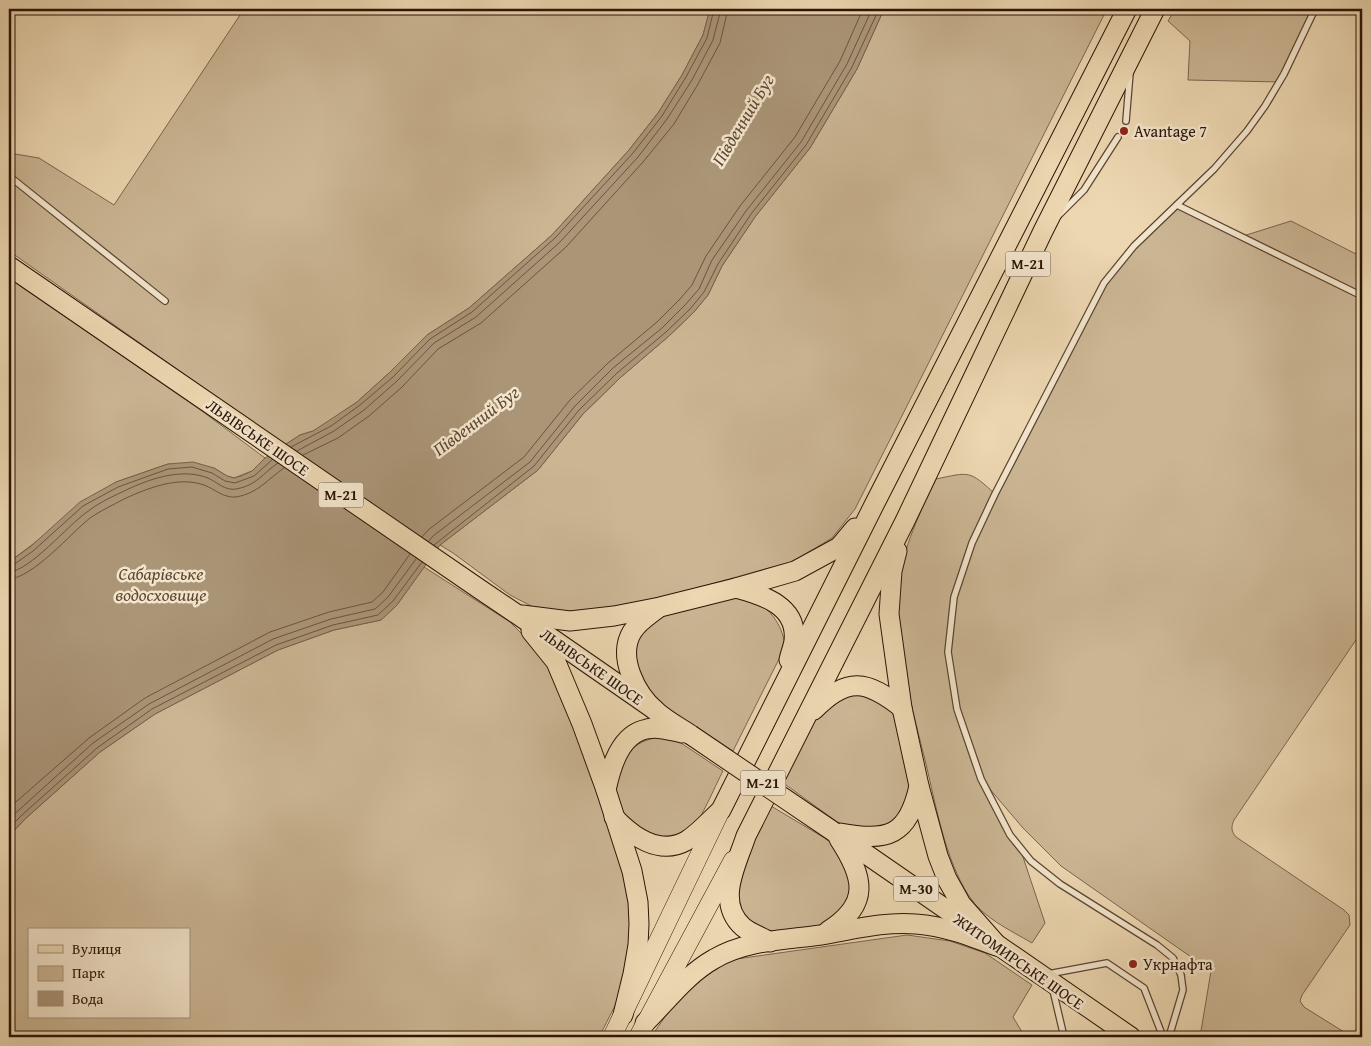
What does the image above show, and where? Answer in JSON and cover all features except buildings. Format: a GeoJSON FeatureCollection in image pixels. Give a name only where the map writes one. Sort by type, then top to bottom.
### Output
{"type":"FeatureCollection","features":[{"type":"Feature","properties":{"kind":"highway","name":"М-21"},"geometry":{"type":"LineString","coordinates":[[518,615],[570,621],[614,616],[660,607],[795,571],[839,547],[874,505],[1128,9]]}},
{"type":"Feature","properties":{"kind":"highway","name":"М-21"},"geometry":{"type":"LineString","coordinates":[[654,710],[691,735],[834,832],[852,859],[858,876],[858,897],[849,916],[822,935],[770,942],[743,926],[737,920],[730,906],[729,886],[746,836],[806,718],[905,521],[1043,231],[1155,9]]}},
{"type":"Feature","properties":{"kind":"highway","name":"ЛЬВІВСЬКЕ ШОСЕ"},"geometry":{"type":"LineString","coordinates":[[9,266],[654,710]]}},
{"type":"Feature","properties":{"kind":"highway"},"geometry":{"type":"LineString","coordinates":[[614,817],[628,831],[641,840],[665,846],[685,841],[721,810],[874,505]]}},
{"type":"Feature","properties":{"kind":"highway"},"geometry":{"type":"LineString","coordinates":[[905,521],[892,571],[889,614],[902,708],[919,786],[938,856],[947,879],[961,904],[998,946]]}},
{"type":"Feature","properties":{"kind":"highway"},"geometry":{"type":"LineString","coordinates":[[736,588],[767,598],[784,611],[790,620],[794,641],[779,695]]}},
{"type":"Feature","properties":{"kind":"highway"},"geometry":{"type":"LineString","coordinates":[[654,710],[632,682],[626,652],[632,633],[639,623],[660,607]]}},
{"type":"Feature","properties":{"kind":"highway"},"geometry":{"type":"LineString","coordinates":[[518,615],[556,662],[582,724],[606,790],[632,872],[638,902],[638,946],[623,1015]]}},
{"type":"Feature","properties":{"kind":"highway"},"geometry":{"type":"LineString","coordinates":[[806,718],[829,696],[843,688],[853,686],[875,689],[902,708]]}},
{"type":"Feature","properties":{"kind":"highway"},"geometry":{"type":"LineString","coordinates":[[606,790],[611,767],[620,749],[632,736],[647,728],[691,735]]}},
{"type":"Feature","properties":{"kind":"highway"},"geometry":{"type":"LineString","coordinates":[[834,832],[865,838],[878,837],[896,831],[904,824],[912,812],[919,786]]}},
{"type":"Feature","properties":{"kind":"highway","name":"ЖИТОМИРСЬКЕ ШОСЕ"},"geometry":{"type":"LineString","coordinates":[[834,832],[1131,1037]]}},
{"type":"Feature","properties":{"kind":"highway"},"geometry":{"type":"LineString","coordinates":[[822,935],[861,928],[912,923],[952,930],[998,946]]}},
{"type":"Feature","properties":{"kind":"highway"},"geometry":{"type":"LineString","coordinates":[[642,1030],[689,978],[716,958],[750,945],[770,942]]}},
{"type":"Feature","properties":{"kind":"main road"},"geometry":{"type":"LineString","coordinates":[[612,1037],[721,810]]}},
{"type":"Feature","properties":{"kind":"main road"},"geometry":{"type":"LineString","coordinates":[[642,1030],[746,836]]}},
{"type":"Feature","properties":{"kind":"lane"},"geometry":{"type":"LineString","coordinates":[[1169,1037],[1183,990],[1178,967],[1172,958],[1165,950],[1045,873],[1010,835],[981,779],[957,709],[948,652],[954,598],[972,543],[1104,283],[1134,246],[1230,151],[1260,112],[1284,74],[1315,9]]}},
{"type":"Feature","properties":{"kind":"lane"},"geometry":{"type":"LineString","coordinates":[[1126,121],[1133,52]]}},
{"type":"Feature","properties":{"kind":"lane"},"geometry":{"type":"LineString","coordinates":[[1043,231],[1084,190],[1118,138]]}},
{"type":"Feature","properties":{"kind":"lane"},"geometry":{"type":"LineString","coordinates":[[9,176],[165,301]]}},
{"type":"Feature","properties":{"kind":"lane"},"geometry":{"type":"LineString","coordinates":[[1177,205],[1362,296]]}},
{"type":"Feature","properties":{"kind":"lane"},"geometry":{"type":"LineString","coordinates":[[1064,1037],[1046,979],[1107,963],[1144,988],[1163,1037]]}},
{"type":"Feature","properties":{"kind":"green space"},"geometry":{"type":"Polygon","coordinates":[[[244,9],[710,9],[703,35],[682,75],[658,113],[629,150],[552,235],[469,308],[427,335],[357,402],[313,431],[300,435],[285,445],[9,251],[9,153],[39,158],[114,205],[244,9]]]}},
{"type":"Feature","properties":{"kind":"green space"},"geometry":{"type":"Polygon","coordinates":[[[884,9],[1107,9],[855,509],[832,538],[794,561],[614,611],[570,615],[533,607],[510,595],[440,545],[538,470],[583,414],[621,377],[694,312],[708,295],[722,266],[755,217],[810,148],[857,69],[884,9]]]}},
{"type":"Feature","properties":{"kind":"green space"},"geometry":{"type":"Polygon","coordinates":[[[1175,9],[1315,9],[1280,82],[1188,80],[1190,41],[1168,21],[1175,9]]]}},
{"type":"Feature","properties":{"kind":"green space"},"geometry":{"type":"Polygon","coordinates":[[[1177,205],[1240,237],[1291,221],[1362,257],[1362,631],[1234,820],[1232,827],[1236,837],[1349,915],[1350,925],[1302,995],[1300,1001],[1304,1007],[1352,1037],[1200,1037],[1211,971],[1061,866],[1023,828],[983,781],[1020,848],[1045,923],[1032,943],[989,917],[969,896],[947,849],[905,675],[901,652],[898,607],[901,571],[908,543],[936,479],[963,474],[969,475],[980,481],[995,494],[1113,270],[1177,205]]]}},
{"type":"Feature","properties":{"kind":"green space"},"geometry":{"type":"Polygon","coordinates":[[[9,278],[202,411],[265,458],[252,471],[234,478],[214,468],[168,464],[116,482],[9,562],[9,278]]]}},
{"type":"Feature","properties":{"kind":"green space"},"geometry":{"type":"Polygon","coordinates":[[[424,567],[510,622],[531,643],[551,669],[568,704],[624,868],[633,924],[620,996],[599,1037],[9,1037],[9,836],[25,819],[100,752],[155,714],[278,650],[334,630],[381,620],[397,605],[424,567]]]}},
{"type":"Feature","properties":{"kind":"green space"},"geometry":{"type":"Polygon","coordinates":[[[729,595],[762,605],[780,627],[785,647],[733,751],[659,703],[647,692],[635,666],[635,652],[638,640],[644,631],[662,616],[729,595]]]}},
{"type":"Feature","properties":{"kind":"green space"},"geometry":{"type":"Polygon","coordinates":[[[858,689],[893,705],[913,792],[890,828],[844,827],[782,782],[819,711],[858,689]]]}},
{"type":"Feature","properties":{"kind":"green space"},"geometry":{"type":"Polygon","coordinates":[[[663,737],[678,741],[723,771],[695,825],[682,833],[659,837],[645,832],[626,817],[619,803],[616,788],[617,774],[623,760],[633,748],[646,740],[663,737]]]}},
{"type":"Feature","properties":{"kind":"green space"},"geometry":{"type":"Polygon","coordinates":[[[771,806],[833,843],[846,859],[851,893],[846,907],[825,924],[811,928],[777,932],[766,930],[744,916],[736,902],[736,877],[771,806]]]}},
{"type":"Feature","properties":{"kind":"green space"},"geometry":{"type":"Polygon","coordinates":[[[907,935],[950,941],[985,953],[1032,985],[1013,1017],[1025,1037],[651,1037],[671,1008],[695,984],[729,960],[907,935]]]}},
{"type":"Feature","properties":{"kind":"water"},"geometry":{"type":"Polygon","coordinates":[[[710,9],[884,9],[857,69],[810,148],[755,217],[722,266],[708,295],[694,312],[621,377],[583,414],[538,470],[440,545],[397,605],[381,620],[334,630],[278,650],[155,714],[100,752],[25,819],[9,836],[9,562],[30,547],[80,502],[116,482],[168,464],[193,462],[214,468],[227,476],[234,478],[241,476],[252,471],[265,458],[300,435],[313,431],[357,402],[427,335],[469,308],[552,235],[629,150],[658,113],[682,75],[703,35],[710,9]]]}},
{"type":"Feature","properties":{"kind":"place","name":"Avantage 7"},"geometry":{"type":"Point","coordinates":[1124,131]}},
{"type":"Feature","properties":{"kind":"place","name":"Укрнафта"},"geometry":{"type":"Point","coordinates":[1133,964]}},
{"type":"Feature","properties":{"kind":"water label","name":"Південний Буг"},"geometry":{"type":"Point","coordinates":[743,120]}},
{"type":"Feature","properties":{"kind":"water label","name":"Південний Буг"},"geometry":{"type":"Point","coordinates":[476,421]}},
{"type":"Feature","properties":{"kind":"water label","name":"Сабарівське водосховище"},"geometry":{"type":"Point","coordinates":[161,584]}}]}
